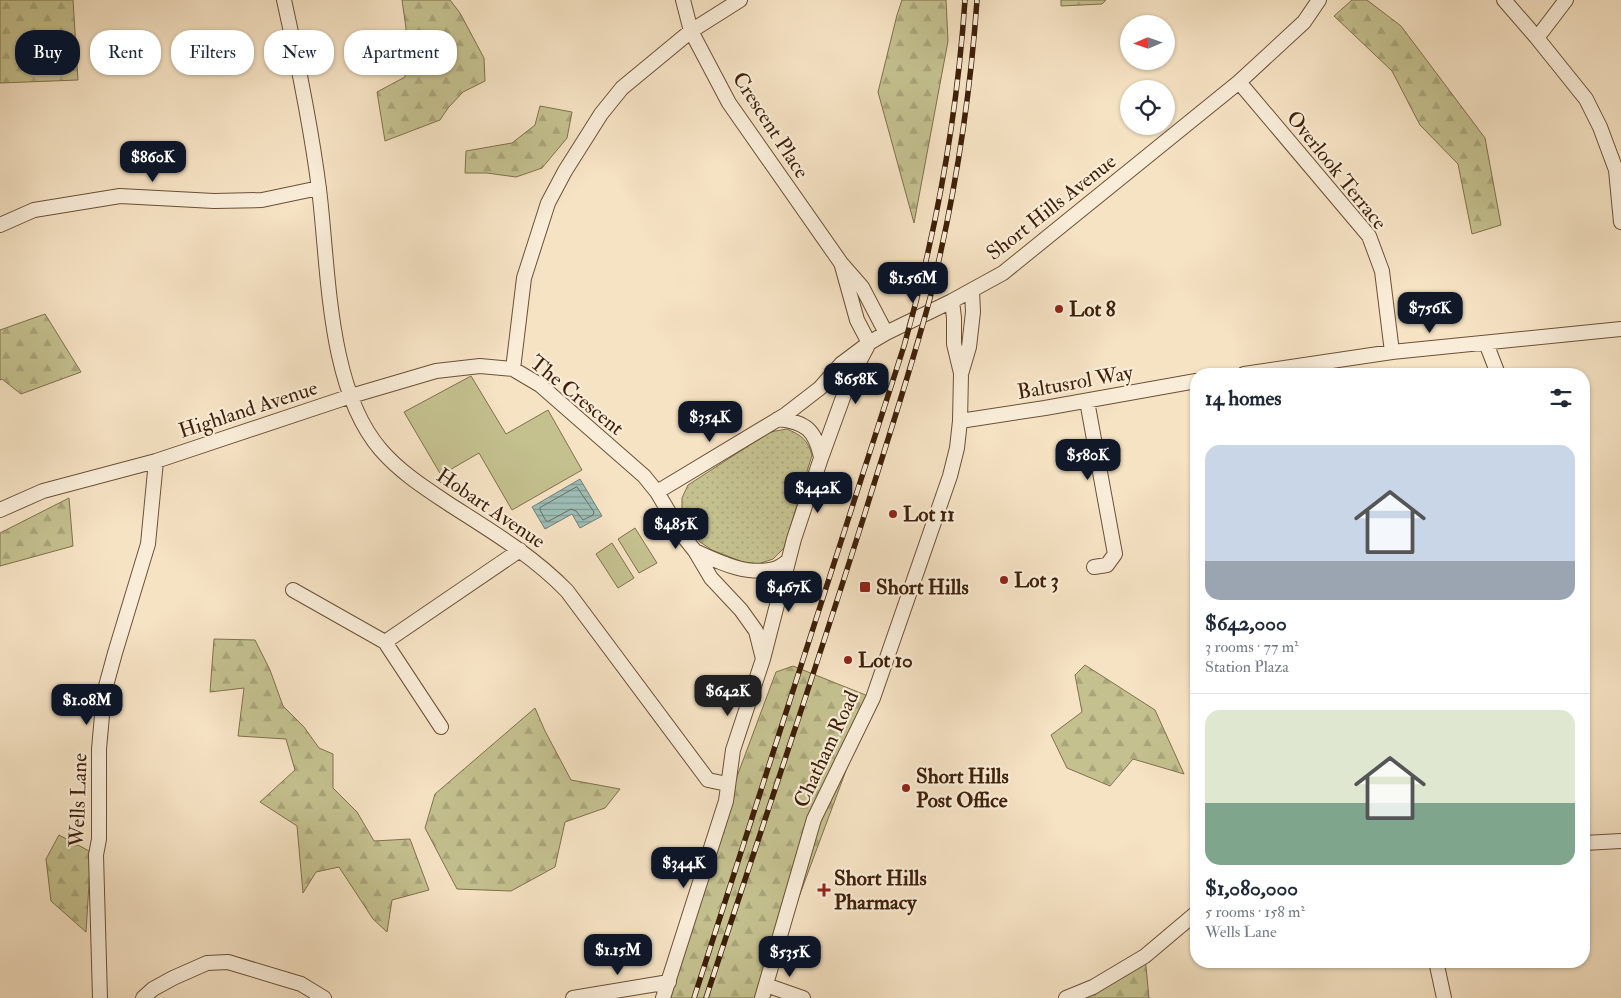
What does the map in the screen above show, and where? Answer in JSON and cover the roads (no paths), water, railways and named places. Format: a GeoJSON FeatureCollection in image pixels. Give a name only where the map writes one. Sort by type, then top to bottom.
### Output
{"type":"FeatureCollection","features":[{"type":"Feature","properties":{"kind":"street","name":"Hobart Avenue"},"geometry":{"type":"LineString","coordinates":[[284,0],[301,77],[319,188],[339,360],[351,396],[364,426],[390,460],[418,484],[520,550],[549,572],[567,591],[708,780],[727,784]]}},
{"type":"Feature","properties":{"kind":"street","name":"Crescent Place"},"geometry":{"type":"LineString","coordinates":[[683,0],[691,31],[729,103],[841,263],[862,287],[886,333]]}},
{"type":"Feature","properties":{"kind":"street","name":"The Crescent"},"geometry":{"type":"LineString","coordinates":[[740,0],[691,31],[622,88],[601,114],[561,179],[548,204],[524,278],[513,369],[540,385],[644,476],[657,492],[683,536],[696,551],[712,578],[756,631],[763,659]]}},
{"type":"Feature","properties":{"kind":"street","name":"Short Hills Avenue"},"geometry":{"type":"LineString","coordinates":[[657,492],[778,419],[820,388],[841,364],[869,343],[1003,273],[1239,82],[1304,22],[1320,0]]}},
{"type":"Feature","properties":{"kind":"street"},"geometry":{"type":"LineString","coordinates":[[1504,0],[1586,99],[1600,127],[1616,170],[1621,222]]}},
{"type":"Feature","properties":{"kind":"street"},"geometry":{"type":"LineString","coordinates":[[1537,38],[1566,0]]}},
{"type":"Feature","properties":{"kind":"street","name":"Overlook Terrace"},"geometry":{"type":"LineString","coordinates":[[1239,82],[1369,236],[1382,271],[1392,352]]}},
{"type":"Feature","properties":{"kind":"street"},"geometry":{"type":"LineString","coordinates":[[0,225],[34,210],[120,196],[214,201],[262,200],[319,188]]}},
{"type":"Feature","properties":{"kind":"street","name":"Crescent Place"},"geometry":{"type":"LineString","coordinates":[[841,263],[857,320],[869,343]]}},
{"type":"Feature","properties":{"kind":"street","name":"Chatham Road"},"geometry":{"type":"LineString","coordinates":[[961,374],[969,347],[973,312],[972,290]]}},
{"type":"Feature","properties":{"kind":"street","name":"Chatham Road"},"geometry":{"type":"LineString","coordinates":[[764,991],[814,819],[873,698],[950,476],[960,421],[961,374],[954,344],[952,301]]}},
{"type":"Feature","properties":{"kind":"street"},"geometry":{"type":"LineString","coordinates":[[1284,368],[1392,352],[1621,329]]}},
{"type":"Feature","properties":{"kind":"street"},"geometry":{"type":"LineString","coordinates":[[663,998],[726,801],[733,750],[763,659],[788,561],[821,458],[849,381],[869,343]]}},
{"type":"Feature","properties":{"kind":"street"},"geometry":{"type":"LineString","coordinates":[[1486,343],[1496,368]]}},
{"type":"Feature","properties":{"kind":"street","name":"Highland Avenue"},"geometry":{"type":"LineString","coordinates":[[0,510],[43,491],[156,461],[351,396],[436,371],[480,366],[513,369]]}},
{"type":"Feature","properties":{"kind":"street","name":"Baltusrol Way"},"geometry":{"type":"LineString","coordinates":[[960,421],[1190,382]]}},
{"type":"Feature","properties":{"kind":"street"},"geometry":{"type":"LineString","coordinates":[[1087,401],[1115,554],[1107,565],[1094,567]]}},
{"type":"Feature","properties":{"kind":"street"},"geometry":{"type":"LineString","coordinates":[[778,419],[807,427],[817,441],[821,458]]}},
{"type":"Feature","properties":{"kind":"street","name":"Wells Lane"},"geometry":{"type":"LineString","coordinates":[[100,998],[96,854],[99,839],[99,748],[104,694],[148,544],[156,461]]}},
{"type":"Feature","properties":{"kind":"street"},"geometry":{"type":"LineString","coordinates":[[385,642],[520,550]]}},
{"type":"Feature","properties":{"kind":"street","name":"The Crescent"},"geometry":{"type":"LineString","coordinates":[[696,551],[715,560],[751,571],[776,569],[788,561]]}},
{"type":"Feature","properties":{"kind":"street"},"geometry":{"type":"LineString","coordinates":[[293,590],[385,642],[441,727]]}},
{"type":"Feature","properties":{"kind":"street"},"geometry":{"type":"LineString","coordinates":[[1590,843],[1621,841]]}},
{"type":"Feature","properties":{"kind":"street"},"geometry":{"type":"LineString","coordinates":[[1066,998],[1093,987],[1145,956],[1190,918]]}},
{"type":"Feature","properties":{"kind":"street"},"geometry":{"type":"LineString","coordinates":[[143,998],[153,989],[173,978],[207,963],[228,962],[301,984],[324,998]]}},
{"type":"Feature","properties":{"kind":"street"},"geometry":{"type":"LineString","coordinates":[[1438,968],[1444,998]]}},
{"type":"Feature","properties":{"kind":"street"},"geometry":{"type":"LineString","coordinates":[[573,998],[616,995],[668,982]]}},
{"type":"Feature","properties":{"kind":"street"},"geometry":{"type":"LineString","coordinates":[[764,991],[803,998]]}},
{"type":"Feature","properties":{"kind":"water"},"geometry":{"type":"Polygon","coordinates":[[[580,479],[602,516],[580,528],[572,514],[545,529],[532,507],[580,479]]]}},
{"type":"Feature","properties":{"kind":"railway"},"geometry":{"type":"LineString","coordinates":[[694,998],[904,346],[926,261],[944,175],[957,88],[965,0]]}},
{"type":"Feature","properties":{"kind":"railway"},"geometry":{"type":"LineString","coordinates":[[706,998],[846,574],[907,379],[930,298],[960,150],[977,0]]}},
{"type":"Feature","properties":{"kind":"place","name":"Lot 8"},"geometry":{"type":"Point","coordinates":[1059,309]}},
{"type":"Feature","properties":{"kind":"place","name":"Lot 11"},"geometry":{"type":"Point","coordinates":[893,514]}},
{"type":"Feature","properties":{"kind":"place","name":"Lot 3"},"geometry":{"type":"Point","coordinates":[1004,580]}},
{"type":"Feature","properties":{"kind":"place","name":"Short Hills"},"geometry":{"type":"Point","coordinates":[865,587]}},
{"type":"Feature","properties":{"kind":"place","name":"Lot 10"},"geometry":{"type":"Point","coordinates":[848,660]}},
{"type":"Feature","properties":{"kind":"place","name":"Short Hills Post Office"},"geometry":{"type":"Point","coordinates":[906,788]}},
{"type":"Feature","properties":{"kind":"place","name":"Short Hills Pharmacy"},"geometry":{"type":"Point","coordinates":[824,890]}}]}
